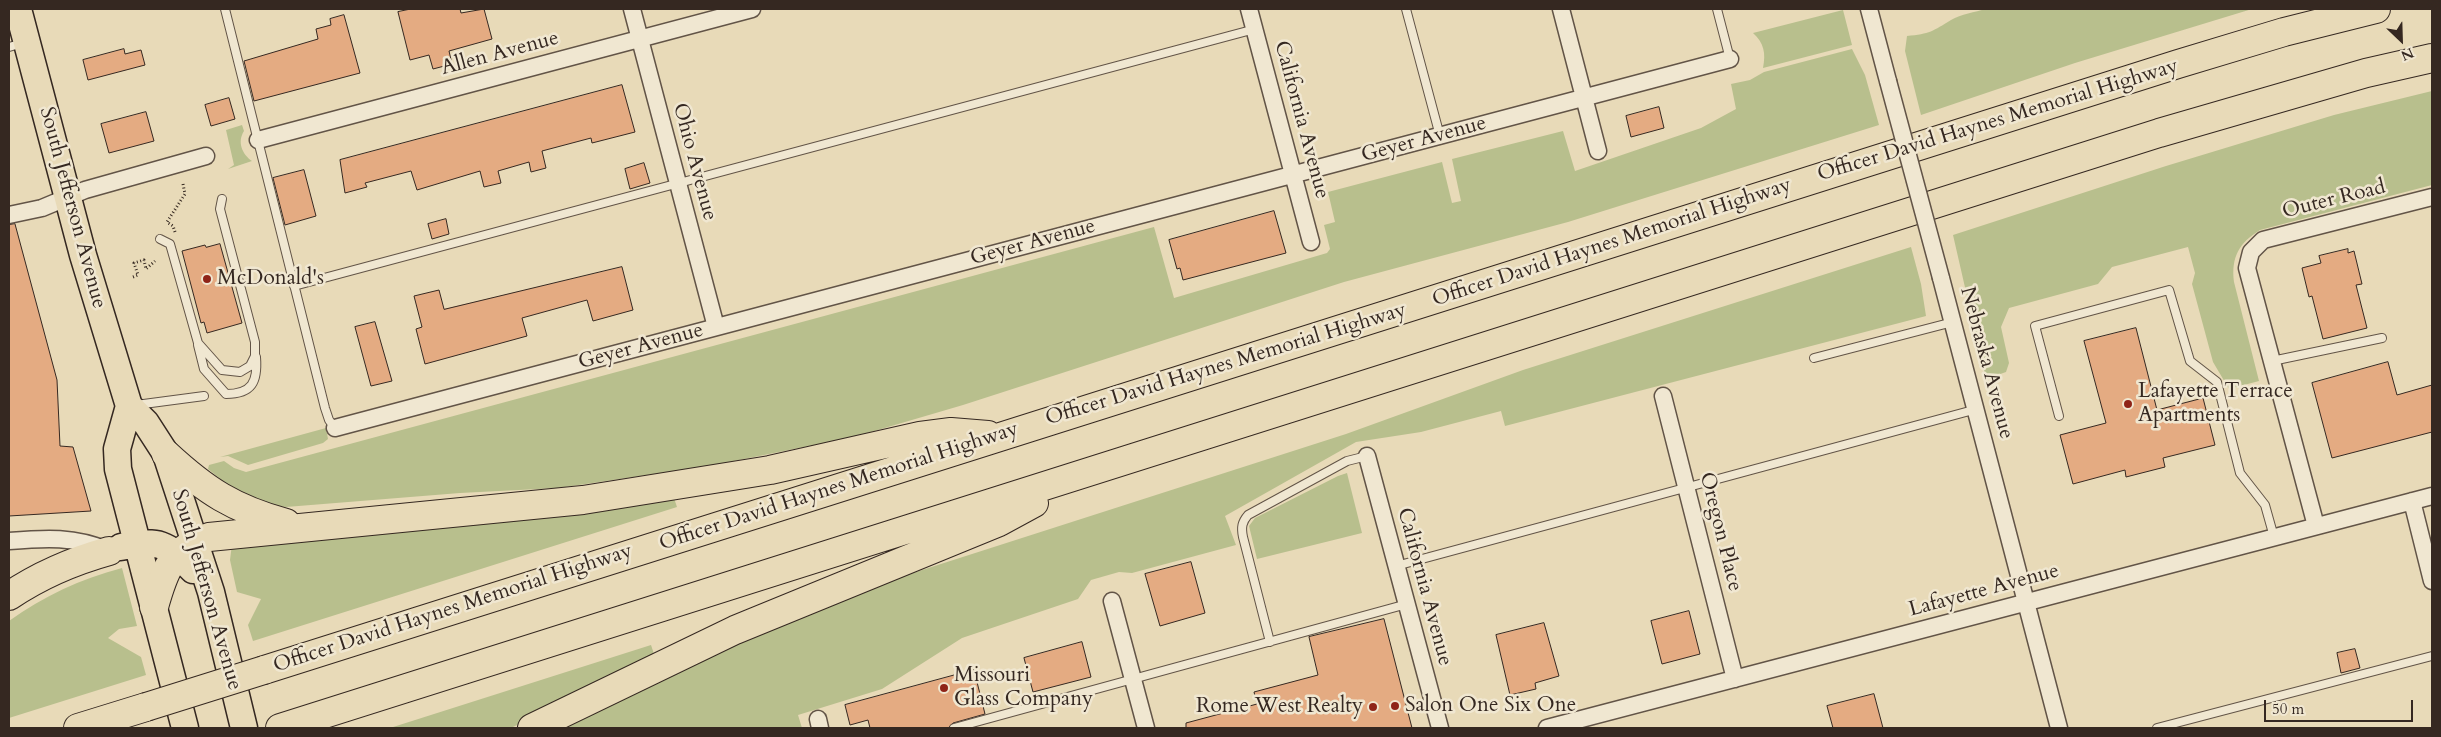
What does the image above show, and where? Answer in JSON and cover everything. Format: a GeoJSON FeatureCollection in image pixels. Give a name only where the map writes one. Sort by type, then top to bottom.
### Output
{"type":"FeatureCollection","features":[{"type":"Feature","properties":{"kind":"highway","name":"Officer David Haynes Memorial Highway"},"geometry":{"type":"LineString","coordinates":[[78,728],[2178,64],[2284,32],[2376,9]]}},
{"type":"Feature","properties":{"kind":"highway"},"geometry":{"type":"LineString","coordinates":[[280,728],[2168,130],[2338,81],[2432,58]]}},
{"type":"Feature","properties":{"kind":"highway"},"geometry":{"type":"LineString","coordinates":[[154,607],[166,572],[186,547],[226,533],[528,506],[658,490],[770,470],[920,436],[951,432],[999,436]]}},
{"type":"Feature","properties":{"kind":"highway"},"geometry":{"type":"LineString","coordinates":[[166,454],[199,483],[226,502],[254,514],[300,527]]}},
{"type":"Feature","properties":{"kind":"highway"},"geometry":{"type":"LineString","coordinates":[[532,728],[735,630],[999,522],[1089,472]]}},
{"type":"Feature","properties":{"kind":"highway"},"geometry":{"type":"LineString","coordinates":[[9,596],[51,571],[83,558],[109,551]]}},
{"type":"Feature","properties":{"kind":"main road","name":"South Jefferson Avenue"},"geometry":{"type":"LineString","coordinates":[[18,9],[18,45],[67,198],[129,406],[146,423],[166,454],[186,547],[211,592],[244,728]]}},
{"type":"Feature","properties":{"kind":"main road"},"geometry":{"type":"LineString","coordinates":[[129,406],[117,450],[124,496],[185,728]]}},
{"type":"Feature","properties":{"kind":"main road"},"geometry":{"type":"LineString","coordinates":[[109,551],[137,543],[158,543],[186,547]]}},
{"type":"Feature","properties":{"kind":"street","name":"Ohio Avenue"},"geometry":{"type":"LineString","coordinates":[[632,9],[716,327]]}},
{"type":"Feature","properties":{"kind":"street","name":"Allen Avenue"},"geometry":{"type":"LineString","coordinates":[[258,140],[752,9]]}},
{"type":"Feature","properties":{"kind":"street","name":"California Avenue"},"geometry":{"type":"LineString","coordinates":[[1250,9],[1311,242]]}},
{"type":"Feature","properties":{"kind":"street"},"geometry":{"type":"LineString","coordinates":[[1560,9],[1598,151]]}},
{"type":"Feature","properties":{"kind":"street","name":"Nebraska Avenue"},"geometry":{"type":"LineString","coordinates":[[1869,9],[1977,409],[2059,728]]}},
{"type":"Feature","properties":{"kind":"street","name":"Geyer Avenue"},"geometry":{"type":"LineString","coordinates":[[335,428],[1730,59]]}},
{"type":"Feature","properties":{"kind":"street"},"geometry":{"type":"LineString","coordinates":[[9,215],[42,208],[102,185],[206,156]]}},
{"type":"Feature","properties":{"kind":"street","name":"Outer Road"},"geometry":{"type":"LineString","coordinates":[[2272,361],[2247,268],[2251,252],[2263,240],[2432,197]]}},
{"type":"Feature","properties":{"kind":"street"},"geometry":{"type":"LineString","coordinates":[[2272,361],[2316,526]]}},
{"type":"Feature","properties":{"kind":"street","name":"Oregon Place"},"geometry":{"type":"LineString","coordinates":[[1663,396],[1736,679]]}},
{"type":"Feature","properties":{"kind":"street","name":"California Avenue"},"geometry":{"type":"LineString","coordinates":[[1367,456],[1440,728]]}},
{"type":"Feature","properties":{"kind":"street","name":"Lafayette Avenue"},"geometry":{"type":"LineString","coordinates":[[1546,728],[2432,496]]}},
{"type":"Feature","properties":{"kind":"street"},"geometry":{"type":"LineString","coordinates":[[2412,501],[2432,581]]}},
{"type":"Feature","properties":{"kind":"street"},"geometry":{"type":"LineString","coordinates":[[9,541],[69,539],[90,542],[109,551]]}},
{"type":"Feature","properties":{"kind":"street"},"geometry":{"type":"LineString","coordinates":[[1112,602],[1146,728]]}},
{"type":"Feature","properties":{"kind":"lane"},"geometry":{"type":"LineString","coordinates":[[225,9],[325,408],[329,420],[335,428]]}},
{"type":"Feature","properties":{"kind":"lane"},"geometry":{"type":"LineString","coordinates":[[1406,9],[1440,136]]}},
{"type":"Feature","properties":{"kind":"lane"},"geometry":{"type":"LineString","coordinates":[[1716,9],[1730,59]]}},
{"type":"Feature","properties":{"kind":"lane"},"geometry":{"type":"LineString","coordinates":[[294,286],[1255,29]]}},
{"type":"Feature","properties":{"kind":"lane"},"geometry":{"type":"LineString","coordinates":[[160,238],[170,244],[204,369],[226,394],[239,394],[250,388],[256,376],[255,342],[220,210],[222,199]]}},
{"type":"Feature","properties":{"kind":"lane"},"geometry":{"type":"LineString","coordinates":[[2059,416],[2035,326],[2169,290],[2190,361],[2218,382],[2240,473],[2265,506],[2274,537]]}},
{"type":"Feature","properties":{"kind":"lane"},"geometry":{"type":"LineString","coordinates":[[1814,358],[1953,322]]}},
{"type":"Feature","properties":{"kind":"lane"},"geometry":{"type":"LineString","coordinates":[[2272,361],[2382,338]]}},
{"type":"Feature","properties":{"kind":"lane"},"geometry":{"type":"LineString","coordinates":[[198,343],[222,370],[240,372],[250,366],[254,356],[255,342]]}},
{"type":"Feature","properties":{"kind":"lane"},"geometry":{"type":"LineString","coordinates":[[129,406],[204,396]]}},
{"type":"Feature","properties":{"kind":"lane"},"geometry":{"type":"LineString","coordinates":[[1396,566],[1977,409]]}},
{"type":"Feature","properties":{"kind":"lane"},"geometry":{"type":"LineString","coordinates":[[1270,642],[1242,537],[1241,528],[1244,521],[1248,515],[1347,461],[1367,456]]}},
{"type":"Feature","properties":{"kind":"lane"},"geometry":{"type":"LineString","coordinates":[[954,728],[1407,604]]}},
{"type":"Feature","properties":{"kind":"lane"},"geometry":{"type":"LineString","coordinates":[[2157,728],[2432,656]]}},
{"type":"Feature","properties":{"kind":"path"},"geometry":{"type":"LineString","coordinates":[[133,277],[138,275],[134,262],[144,260],[146,269],[155,262]]}},
{"type":"Feature","properties":{"kind":"green space"},"geometry":{"type":"Polygon","coordinates":[[[1986,9],[2252,9],[2075,63],[1921,115],[1905,51],[1907,36],[1926,33],[1959,16],[1986,9]]]}},
{"type":"Feature","properties":{"kind":"green space"},"geometry":{"type":"Polygon","coordinates":[[[1843,10],[1852,45],[1763,68],[1763,49],[1760,41],[1753,33],[1843,10]]]}},
{"type":"Feature","properties":{"kind":"green space"},"geometry":{"type":"Polygon","coordinates":[[[1852,49],[1865,75],[1879,125],[1568,222],[1344,282],[963,405],[854,437],[709,466],[558,488],[460,493],[286,507],[263,503],[244,495],[208,469],[209,465],[224,461],[234,468],[246,472],[1154,227],[1174,298],[1327,253],[1330,249],[1324,225],[1335,222],[1328,192],[1442,162],[1452,203],[1461,201],[1452,159],[1563,131],[1575,171],[1701,128],[1736,109],[1731,84],[1750,80],[1764,72],[1852,49]]]}},
{"type":"Feature","properties":{"kind":"green space"},"geometry":{"type":"Polygon","coordinates":[[[2432,91],[2432,185],[2260,230],[2247,240],[2238,252],[2234,265],[2234,282],[2259,381],[2229,389],[2213,362],[2192,284],[2195,273],[2188,247],[2112,267],[2098,284],[2009,308],[2001,327],[2009,363],[2006,372],[1986,379],[1953,235],[2166,166],[2334,115],[2432,91]]]}},
{"type":"Feature","properties":{"kind":"green space"},"geometry":{"type":"Polygon","coordinates":[[[242,125],[244,131],[241,139],[242,148],[252,161],[228,169],[234,165],[226,130],[242,125]]]}},
{"type":"Feature","properties":{"kind":"green space"},"geometry":{"type":"Polygon","coordinates":[[[1911,247],[1921,284],[1926,316],[1505,426],[1501,411],[1421,432],[1356,442],[1225,516],[1236,545],[1132,573],[1119,572],[1091,580],[1078,599],[962,638],[882,689],[798,715],[802,728],[553,728],[665,672],[863,589],[1346,434],[1523,370],[1911,247]]]}},
{"type":"Feature","properties":{"kind":"green space"},"geometry":{"type":"Polygon","coordinates":[[[326,428],[328,439],[323,443],[248,465],[228,456],[220,457],[326,428]]]}},
{"type":"Feature","properties":{"kind":"green space"},"geometry":{"type":"Polygon","coordinates":[[[1347,473],[1362,533],[1257,559],[1249,526],[1255,518],[1347,473]]]}},
{"type":"Feature","properties":{"kind":"green space"},"geometry":{"type":"Polygon","coordinates":[[[674,498],[677,507],[253,641],[248,625],[261,599],[237,592],[230,560],[232,544],[674,498]]]}},
{"type":"Feature","properties":{"kind":"green space"},"geometry":{"type":"Polygon","coordinates":[[[122,568],[137,626],[119,629],[108,638],[141,657],[146,675],[9,718],[9,621],[63,589],[92,577],[122,568]]]}},
{"type":"Feature","properties":{"kind":"green space"},"geometry":{"type":"Polygon","coordinates":[[[651,645],[655,657],[511,728],[390,728],[651,645]]]}},
{"type":"Feature","properties":{"kind":"building"},"geometry":{"type":"Polygon","coordinates":[[[411,9],[460,9],[461,13],[484,9],[492,39],[449,51],[452,64],[433,69],[429,55],[410,60],[398,12],[411,9]]]}},
{"type":"Feature","properties":{"kind":"building"},"geometry":{"type":"Polygon","coordinates":[[[344,15],[360,73],[254,101],[244,61],[318,39],[316,29],[331,25],[330,19],[344,15]]]}},
{"type":"Feature","properties":{"kind":"building"},"geometry":{"type":"Polygon","coordinates":[[[124,49],[125,54],[141,50],[145,65],[88,80],[83,60],[124,49]]]}},
{"type":"Feature","properties":{"kind":"building"},"geometry":{"type":"Polygon","coordinates":[[[622,85],[635,132],[592,143],[591,138],[542,151],[546,168],[531,172],[529,162],[498,171],[501,183],[484,187],[480,171],[417,190],[411,171],[365,183],[367,187],[345,193],[340,160],[622,85]]]}},
{"type":"Feature","properties":{"kind":"building"},"geometry":{"type":"Polygon","coordinates":[[[229,98],[235,119],[211,126],[205,105],[229,98]]]}},
{"type":"Feature","properties":{"kind":"building"},"geometry":{"type":"Polygon","coordinates":[[[1659,107],[1664,128],[1631,137],[1626,116],[1659,107]]]}},
{"type":"Feature","properties":{"kind":"building"},"geometry":{"type":"Polygon","coordinates":[[[146,112],[154,141],[109,153],[101,124],[146,112]]]}},
{"type":"Feature","properties":{"kind":"building"},"geometry":{"type":"Polygon","coordinates":[[[644,163],[650,183],[630,189],[625,169],[644,163]]]}},
{"type":"Feature","properties":{"kind":"building"},"geometry":{"type":"Polygon","coordinates":[[[304,170],[316,216],[285,225],[273,178],[304,170]]]}},
{"type":"Feature","properties":{"kind":"building"},"geometry":{"type":"Polygon","coordinates":[[[1274,211],[1286,253],[1183,280],[1180,268],[1177,269],[1169,240],[1274,211]]]}},
{"type":"Feature","properties":{"kind":"building"},"geometry":{"type":"Polygon","coordinates":[[[446,219],[449,234],[432,239],[428,224],[446,219]]]}},
{"type":"Feature","properties":{"kind":"building"},"geometry":{"type":"Polygon","coordinates":[[[15,224],[57,380],[60,446],[73,447],[91,511],[9,516],[9,225],[15,224]]]}},
{"type":"Feature","properties":{"kind":"building","name":"McDonald's"},"geometry":{"type":"Polygon","coordinates":[[[220,244],[242,323],[207,333],[204,322],[201,323],[182,251],[205,245],[206,247],[220,244]]]}},
{"type":"Feature","properties":{"kind":"building"},"geometry":{"type":"Polygon","coordinates":[[[2348,249],[2348,253],[2354,251],[2362,284],[2356,285],[2367,328],[2323,339],[2312,296],[2309,297],[2302,268],[2321,263],[2319,256],[2348,249]]]}},
{"type":"Feature","properties":{"kind":"building"},"geometry":{"type":"Polygon","coordinates":[[[622,267],[633,310],[593,321],[587,300],[522,318],[527,336],[425,364],[416,329],[422,327],[414,296],[439,290],[444,309],[622,267]]]}},
{"type":"Feature","properties":{"kind":"building"},"geometry":{"type":"Polygon","coordinates":[[[375,322],[392,381],[371,386],[355,327],[375,322]]]}},
{"type":"Feature","properties":{"kind":"building","name":"Lafayette Terrace Apartments"},"geometry":{"type":"Polygon","coordinates":[[[2136,328],[2157,410],[2203,398],[2215,445],[2163,458],[2165,467],[2126,477],[2125,470],[2073,484],[2060,435],[2106,423],[2084,341],[2136,328]]]}},
{"type":"Feature","properties":{"kind":"building"},"geometry":{"type":"Polygon","coordinates":[[[2388,362],[2397,395],[2432,385],[2432,432],[2332,458],[2312,383],[2388,362]]]}},
{"type":"Feature","properties":{"kind":"building"},"geometry":{"type":"Polygon","coordinates":[[[1191,562],[1205,613],[1160,626],[1145,574],[1191,562]]]}},
{"type":"Feature","properties":{"kind":"building"},"geometry":{"type":"Polygon","coordinates":[[[1689,611],[1700,654],[1662,664],[1651,621],[1689,611]]]}},
{"type":"Feature","properties":{"kind":"building"},"geometry":{"type":"Polygon","coordinates":[[[1384,619],[1412,728],[1186,728],[1186,723],[1257,704],[1254,692],[1318,675],[1309,637],[1384,619]]]}},
{"type":"Feature","properties":{"kind":"building"},"geometry":{"type":"Polygon","coordinates":[[[1544,623],[1559,676],[1535,683],[1536,689],[1510,695],[1496,635],[1544,623]]]}},
{"type":"Feature","properties":{"kind":"building"},"geometry":{"type":"Polygon","coordinates":[[[1082,642],[1091,677],[1033,692],[1024,658],[1082,642]]]}},
{"type":"Feature","properties":{"kind":"building"},"geometry":{"type":"Polygon","coordinates":[[[2355,649],[2360,668],[2341,673],[2337,653],[2355,649]]]}},
{"type":"Feature","properties":{"kind":"building","name":"Missouri Glass Company"},"geometry":{"type":"Polygon","coordinates":[[[974,670],[985,714],[953,723],[948,728],[870,728],[868,720],[850,725],[845,705],[974,670]]]}},
{"type":"Feature","properties":{"kind":"building"},"geometry":{"type":"Polygon","coordinates":[[[1874,694],[1883,728],[1833,728],[1827,706],[1874,694]]]}},
{"type":"Feature","properties":{"kind":"place","name":"McDonald's"},"geometry":{"type":"Point","coordinates":[207,279]}},
{"type":"Feature","properties":{"kind":"place","name":"Lafayette Terrace Apartments"},"geometry":{"type":"Point","coordinates":[2128,404]}},
{"type":"Feature","properties":{"kind":"place","name":"Missouri Glass Company"},"geometry":{"type":"Point","coordinates":[944,688]}},
{"type":"Feature","properties":{"kind":"place","name":"Salon One Six One"},"geometry":{"type":"Point","coordinates":[1395,706]}},
{"type":"Feature","properties":{"kind":"place","name":"Rome West Realty"},"geometry":{"type":"Point","coordinates":[1373,707]}}]}
